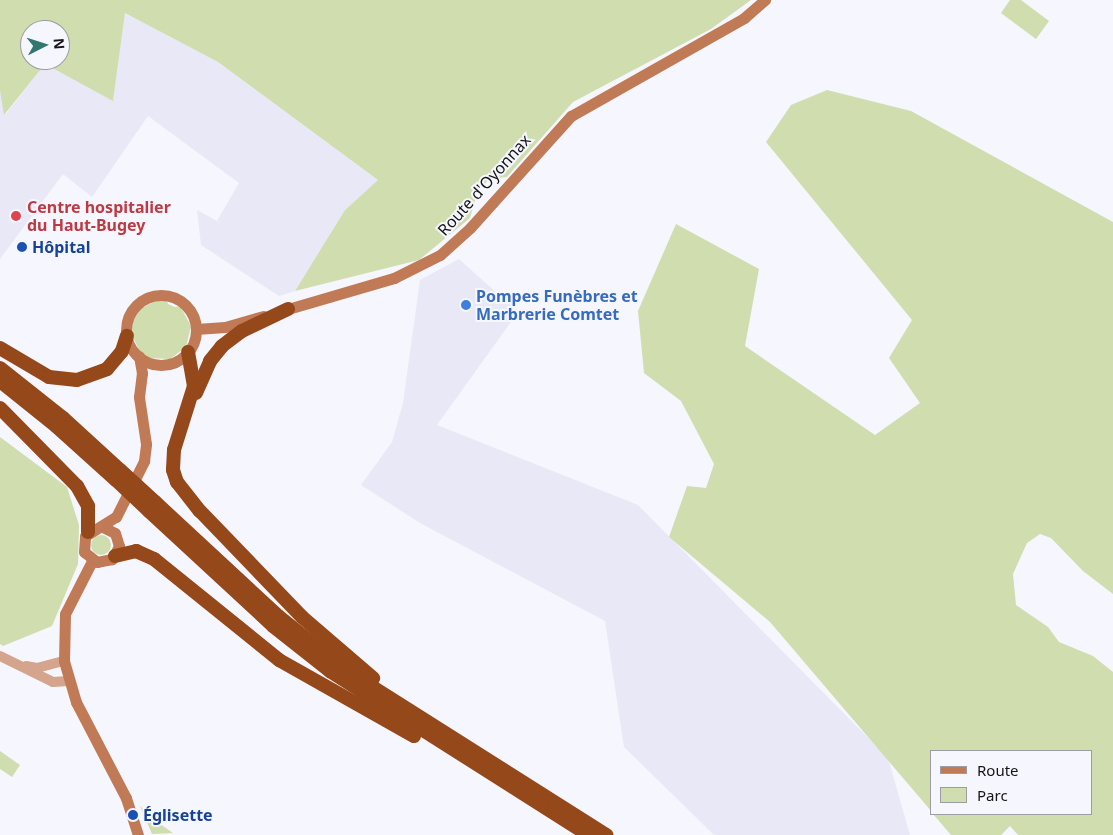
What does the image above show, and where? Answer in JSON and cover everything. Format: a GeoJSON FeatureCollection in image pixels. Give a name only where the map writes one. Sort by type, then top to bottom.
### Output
{"type":"FeatureCollection","features":[{"type":"Feature","properties":{"kind":"highway"},"geometry":{"type":"LineString","coordinates":[[184,416],[210,361],[222,346],[242,331],[288,309]]}},
{"type":"Feature","properties":{"kind":"highway"},"geometry":{"type":"LineString","coordinates":[[0,348],[49,377],[77,380],[106,369],[122,351],[127,336]]}},
{"type":"Feature","properties":{"kind":"highway"},"geometry":{"type":"LineString","coordinates":[[188,352],[194,386],[172,464],[175,477],[185,493],[302,617],[428,722]]}},
{"type":"Feature","properties":{"kind":"highway"},"geometry":{"type":"LineString","coordinates":[[0,368],[63,418],[118,475],[273,626],[330,671],[588,835]]}},
{"type":"Feature","properties":{"kind":"highway"},"geometry":{"type":"LineString","coordinates":[[0,381],[118,475]]}},
{"type":"Feature","properties":{"kind":"highway"},"geometry":{"type":"LineString","coordinates":[[0,408],[77,486],[88,506],[88,532]]}},
{"type":"Feature","properties":{"kind":"highway"},"geometry":{"type":"LineString","coordinates":[[152,507],[315,647],[428,722],[606,835]]}},
{"type":"Feature","properties":{"kind":"highway"},"geometry":{"type":"LineString","coordinates":[[115,556],[136,551],[148,555],[279,660],[539,803]]}},
{"type":"Feature","properties":{"kind":"main road","name":"Route d'Oyonnax"},"geometry":{"type":"LineString","coordinates":[[196,329],[225,327],[394,278],[440,255],[470,228],[571,116],[594,100],[744,18],[765,0]]}},
{"type":"Feature","properties":{"kind":"main road"},"geometry":{"type":"LineString","coordinates":[[156,295],[173,297],[184,304],[196,329],[188,352],[180,360],[159,365],[150,375],[146,392],[153,448],[150,468],[117,537],[119,546],[115,556],[107,562],[92,560],[83,547],[88,532],[104,527],[116,516],[144,461],[146,444],[139,397],[142,373],[139,356],[127,336],[127,322],[132,310],[142,301],[156,295]]}},
{"type":"Feature","properties":{"kind":"main road"},"geometry":{"type":"LineString","coordinates":[[139,356],[159,365]]}},
{"type":"Feature","properties":{"kind":"main road"},"geometry":{"type":"LineString","coordinates":[[104,527],[117,537]]}},
{"type":"Feature","properties":{"kind":"main road"},"geometry":{"type":"LineString","coordinates":[[92,560],[65,614],[64,661],[68,681],[76,702],[126,798],[138,835]]}},
{"type":"Feature","properties":{"kind":"street"},"geometry":{"type":"LineString","coordinates":[[0,656],[53,682],[68,681]]}},
{"type":"Feature","properties":{"kind":"street"},"geometry":{"type":"LineString","coordinates":[[22,666],[37,668],[64,661]]}},
{"type":"Feature","properties":{"kind":"shaded area"},"geometry":{"type":"Polygon","coordinates":[[[125,13],[218,62],[378,180],[345,210],[295,291],[279,296],[201,245],[197,210],[217,221],[239,183],[148,116],[92,197],[63,174],[0,259],[0,91],[5,115],[40,70],[56,70],[113,100],[125,13]]]}},
{"type":"Feature","properties":{"kind":"shaded area"},"geometry":{"type":"Polygon","coordinates":[[[459,259],[518,312],[437,425],[638,505],[888,758],[910,835],[714,835],[624,747],[605,621],[420,523],[361,485],[392,442],[403,403],[420,280],[459,259]]]}},
{"type":"Feature","properties":{"kind":"green space"},"geometry":{"type":"Polygon","coordinates":[[[0,0],[751,0],[711,29],[573,102],[507,177],[489,179],[477,193],[470,218],[419,260],[295,291],[345,210],[378,180],[218,62],[125,13],[113,101],[56,70],[70,70],[70,20],[20,20],[20,70],[40,70],[4,115],[0,91],[0,0]]]}},
{"type":"Feature","properties":{"kind":"green space"},"geometry":{"type":"Polygon","coordinates":[[[1010,0],[1021,0],[1049,21],[1036,39],[1001,13],[1010,0]]]}},
{"type":"Feature","properties":{"kind":"green space"},"geometry":{"type":"Polygon","coordinates":[[[827,90],[911,111],[1113,222],[1113,594],[1083,571],[1051,538],[1040,534],[1027,543],[1013,574],[1016,605],[1048,627],[1059,642],[1093,656],[1113,672],[1113,835],[1018,835],[1010,826],[1001,835],[951,835],[934,815],[1093,815],[1093,750],[930,750],[930,810],[770,622],[669,537],[687,486],[706,488],[714,464],[681,401],[644,373],[638,311],[676,224],[759,269],[745,346],[875,435],[920,403],[889,358],[912,320],[766,142],[791,105],[827,90]]]}},
{"type":"Feature","properties":{"kind":"green space"},"geometry":{"type":"Polygon","coordinates":[[[158,300],[167,300],[168,304],[175,307],[180,306],[191,326],[186,347],[170,359],[149,358],[140,352],[131,333],[131,324],[141,308],[158,300]]]}},
{"type":"Feature","properties":{"kind":"green space"},"geometry":{"type":"Polygon","coordinates":[[[0,437],[67,487],[79,525],[78,564],[52,626],[3,646],[0,644],[0,437]]]}},
{"type":"Feature","properties":{"kind":"green space"},"geometry":{"type":"Polygon","coordinates":[[[101,535],[108,538],[111,545],[108,552],[101,555],[94,552],[91,545],[94,538],[101,535]]]}},
{"type":"Feature","properties":{"kind":"green space"},"geometry":{"type":"Polygon","coordinates":[[[0,751],[20,765],[12,777],[0,769],[0,751]]]}},
{"type":"Feature","properties":{"kind":"green space"},"geometry":{"type":"Polygon","coordinates":[[[140,806],[156,821],[173,833],[152,834],[140,806]]]}},
{"type":"Feature","properties":{"kind":"place","name":"Centre hospitalier du Haut-Bugey"},"geometry":{"type":"Point","coordinates":[16,216]}},
{"type":"Feature","properties":{"kind":"place","name":"Hôpital"},"geometry":{"type":"Point","coordinates":[22,247]}},
{"type":"Feature","properties":{"kind":"place","name":"Pompes Funèbres et Marbrerie Comtet"},"geometry":{"type":"Point","coordinates":[466,305]}},
{"type":"Feature","properties":{"kind":"place","name":"Églisette"},"geometry":{"type":"Point","coordinates":[133,815]}}]}
